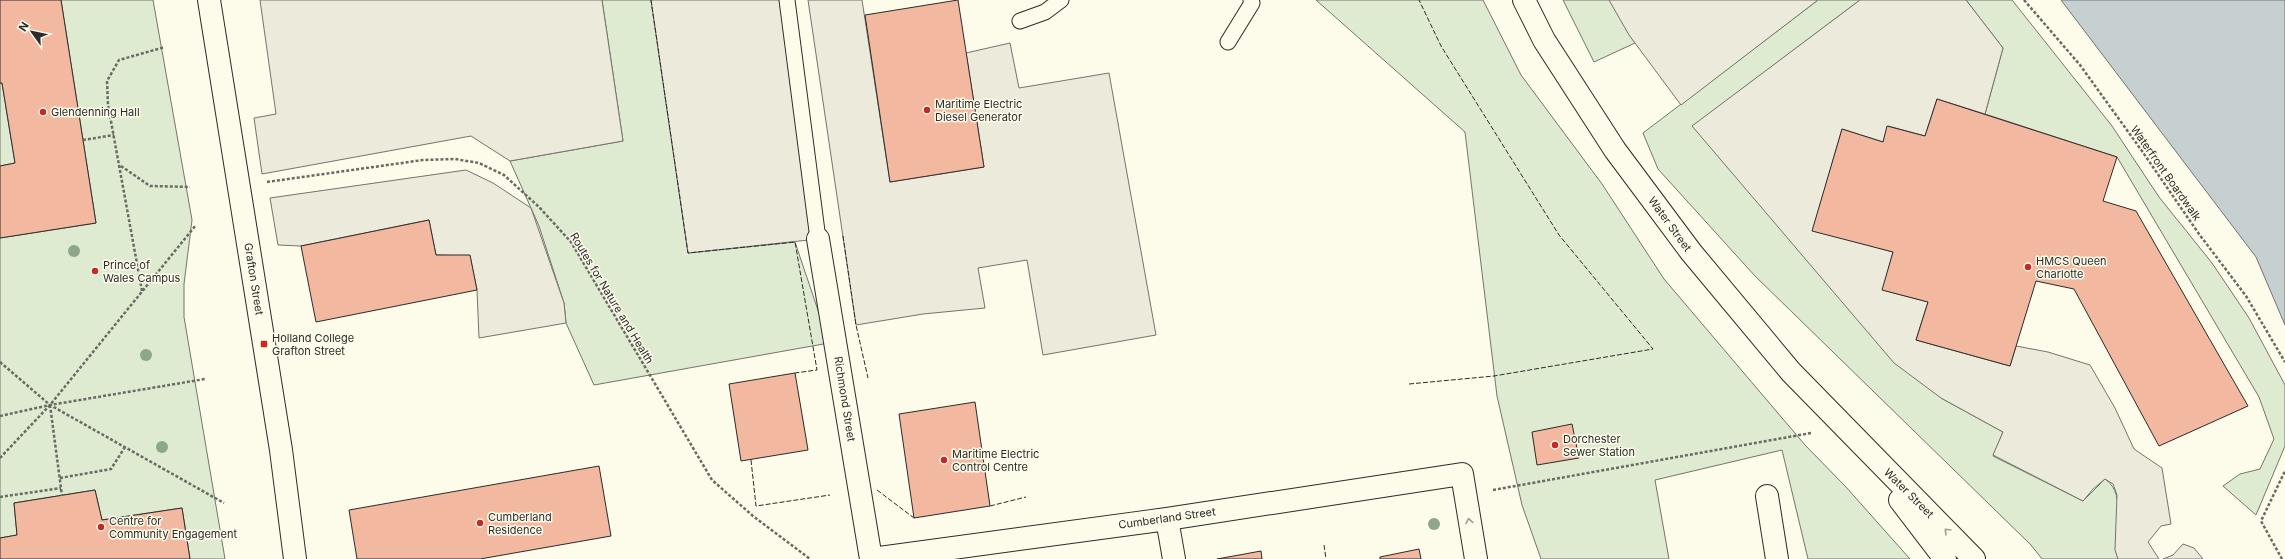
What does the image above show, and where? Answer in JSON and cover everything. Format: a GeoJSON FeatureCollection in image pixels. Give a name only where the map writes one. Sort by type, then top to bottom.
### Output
{"type":"FeatureCollection","features":[{"type":"Feature","properties":{"kind":"street","name":"Grafton Street"},"geometry":{"type":"LineString","coordinates":[[209,0],[281,450],[295,559]]}},
{"type":"Feature","properties":{"kind":"street","name":"Water Street"},"geometry":{"type":"LineString","coordinates":[[1524,0],[1544,40],[1615,150],[1691,252],[1791,372],[1974,559]]}},
{"type":"Feature","properties":{"kind":"street","name":"Richmond Street"},"geometry":{"type":"LineString","coordinates":[[818,239],[872,559]]}},
{"type":"Feature","properties":{"kind":"street","name":"Water Street"},"geometry":{"type":"LineString","coordinates":[[1844,427],[1945,559]]}},
{"type":"Feature","properties":{"kind":"street","name":"Cumberland Street"},"geometry":{"type":"LineString","coordinates":[[872,559],[1167,519],[1462,474],[1465,495]]}},
{"type":"Feature","properties":{"kind":"street"},"geometry":{"type":"LineString","coordinates":[[1465,495],[1476,559]]}},
{"type":"Feature","properties":{"kind":"street"},"geometry":{"type":"LineString","coordinates":[[1767,496],[1777,559]]}},
{"type":"Feature","properties":{"kind":"street"},"geometry":{"type":"LineString","coordinates":[[1167,519],[1174,559]]}},
{"type":"Feature","properties":{"kind":"lane"},"geometry":{"type":"LineString","coordinates":[[787,0],[818,239]]}},
{"type":"Feature","properties":{"kind":"lane"},"geometry":{"type":"LineString","coordinates":[[1020,21],[1045,12],[1060,0]]}},
{"type":"Feature","properties":{"kind":"lane"},"geometry":{"type":"LineString","coordinates":[[1228,42],[1252,3],[1251,0]]}},
{"type":"Feature","properties":{"kind":"path","name":"Waterfront Boardwalk"},"geometry":{"type":"LineString","coordinates":[[2024,0],[2080,65],[2199,234],[2246,296],[2285,362]]}},
{"type":"Feature","properties":{"kind":"path"},"geometry":{"type":"LineString","coordinates":[[142,291],[108,105],[107,81],[119,60],[165,47]]}},
{"type":"Feature","properties":{"kind":"path"},"geometry":{"type":"LineString","coordinates":[[83,140],[114,135]]}},
{"type":"Feature","properties":{"kind":"path","name":"Routes for Nature and Health"},"geometry":{"type":"LineString","coordinates":[[267,182],[423,160],[455,159],[479,163],[504,175],[539,207],[571,242],[712,480],[753,516],[810,559]]}},
{"type":"Feature","properties":{"kind":"path"},"geometry":{"type":"LineString","coordinates":[[120,166],[150,186],[190,187]]}},
{"type":"Feature","properties":{"kind":"path"},"geometry":{"type":"LineString","coordinates":[[0,458],[50,405],[196,225]]}},
{"type":"Feature","properties":{"kind":"path"},"geometry":{"type":"LineString","coordinates":[[0,362],[50,405],[224,503]]}},
{"type":"Feature","properties":{"kind":"path"},"geometry":{"type":"LineString","coordinates":[[0,416],[50,405],[205,379]]}},
{"type":"Feature","properties":{"kind":"path"},"geometry":{"type":"LineString","coordinates":[[50,405],[62,496]]}},
{"type":"Feature","properties":{"kind":"path"},"geometry":{"type":"LineString","coordinates":[[1465,495],[1844,427]]}},
{"type":"Feature","properties":{"kind":"path"},"geometry":{"type":"LineString","coordinates":[[60,478],[111,469],[125,447]]}},
{"type":"Feature","properties":{"kind":"path"},"geometry":{"type":"LineString","coordinates":[[2282,559],[2261,521],[2285,471]]}},
{"type":"Feature","properties":{"kind":"path"},"geometry":{"type":"LineString","coordinates":[[0,497],[61,488]]}},
{"type":"Feature","properties":{"kind":"green space","name":"Prince of Wales Campus"},"geometry":{"type":"Polygon","coordinates":[[[61,0],[153,0],[192,220],[184,284],[184,317],[225,559],[190,559],[182,508],[102,520],[95,490],[14,503],[17,535],[0,538],[0,238],[96,223],[61,0]]]}},
{"type":"Feature","properties":{"kind":"green space"},"geometry":{"type":"Polygon","coordinates":[[[602,0],[651,0],[688,253],[795,242],[829,343],[594,385],[566,323],[564,303],[539,226],[510,161],[623,141],[602,0]]]}},
{"type":"Feature","properties":{"kind":"green space"},"geometry":{"type":"Polygon","coordinates":[[[1316,0],[1483,0],[1521,75],[1602,184],[1664,279],[1805,445],[1846,487],[1910,559],[1808,559],[1782,450],[1655,480],[1669,559],[1541,559],[1522,505],[1497,396],[1465,132],[1316,0]]]}},
{"type":"Feature","properties":{"kind":"green space"},"geometry":{"type":"Polygon","coordinates":[[[1563,0],[1611,0],[1635,43],[1594,62],[1563,0]]]}},
{"type":"Feature","properties":{"kind":"green space"},"geometry":{"type":"Polygon","coordinates":[[[1818,0],[1860,0],[1693,126],[1941,398],[2003,432],[1993,456],[2083,501],[2105,479],[2112,486],[2118,505],[2116,549],[2118,559],[2042,559],[2031,545],[1755,276],[1658,169],[1643,133],[1818,0]]]}},
{"type":"Feature","properties":{"kind":"green space"},"geometry":{"type":"Polygon","coordinates":[[[1966,0],[2012,0],[2112,126],[2159,197],[2212,263],[2249,318],[2285,385],[2285,446],[2256,515],[2223,486],[2240,474],[2260,469],[2274,439],[2259,397],[2117,157],[1985,114],[2003,48],[1966,0]]]}},
{"type":"Feature","properties":{"kind":"green space"},"geometry":{"type":"Polygon","coordinates":[[[0,83],[2,83],[15,163],[0,166],[0,83]]]}},
{"type":"Feature","properties":{"kind":"shaded area"},"geometry":{"type":"Polygon","coordinates":[[[260,0],[602,0],[623,141],[510,161],[471,136],[262,174],[254,118],[276,114],[260,0]]]}},
{"type":"Feature","properties":{"kind":"shaded area"},"geometry":{"type":"Polygon","coordinates":[[[651,0],[787,0],[818,239],[688,253],[651,0]]]}},
{"type":"Feature","properties":{"kind":"shaded area"},"geometry":{"type":"Polygon","coordinates":[[[808,0],[862,0],[890,182],[984,167],[966,53],[1010,43],[1019,88],[1109,73],[1156,335],[1043,355],[1027,260],[978,268],[985,308],[923,314],[856,325],[808,0]]]}},
{"type":"Feature","properties":{"kind":"shaded area"},"geometry":{"type":"Polygon","coordinates":[[[1609,0],[1818,0],[1681,105],[1629,35],[1609,0]]]}},
{"type":"Feature","properties":{"kind":"shaded area"},"geometry":{"type":"Polygon","coordinates":[[[1860,0],[1966,0],[2003,48],[1985,114],[1937,99],[1925,136],[1888,126],[1883,142],[1842,129],[1813,230],[1893,252],[1883,290],[1928,302],[1916,340],[2010,366],[2016,346],[2048,352],[2090,365],[2115,408],[2134,449],[2162,468],[2171,524],[2161,526],[2148,542],[2159,559],[2118,559],[2115,550],[2117,495],[2113,484],[2105,479],[2093,489],[2083,501],[1993,455],[2003,432],[1941,398],[1894,363],[1692,126],[1860,0]]]}},
{"type":"Feature","properties":{"kind":"shaded area"},"geometry":{"type":"Polygon","coordinates":[[[2061,0],[2285,0],[2285,325],[2256,257],[2061,0]]]}},
{"type":"Feature","properties":{"kind":"shaded area"},"geometry":{"type":"Polygon","coordinates":[[[466,170],[493,183],[531,208],[564,303],[566,323],[479,338],[477,290],[470,256],[436,255],[429,220],[301,246],[278,245],[270,198],[466,170]]]}},
{"type":"Feature","properties":{"kind":"shaded area"},"geometry":{"type":"Polygon","coordinates":[[[2183,544],[2194,548],[2203,559],[2163,559],[2173,555],[2183,544]]]}},
{"type":"Feature","properties":{"kind":"building","name":"Glendenning Hall"},"geometry":{"type":"Polygon","coordinates":[[[0,0],[61,0],[96,223],[0,238],[0,166],[15,163],[2,83],[0,83],[0,0]]]}},
{"type":"Feature","properties":{"kind":"building","name":"Maritime Electric Diesel Generator"},"geometry":{"type":"Polygon","coordinates":[[[958,0],[984,167],[890,182],[865,15],[958,0]]]}},
{"type":"Feature","properties":{"kind":"building","name":"HMCS Queen Charlotte"},"geometry":{"type":"Polygon","coordinates":[[[1937,99],[2117,157],[2103,201],[2136,211],[2248,406],[2159,446],[2074,289],[2036,281],[2010,366],[1916,340],[1928,302],[1882,290],[1893,252],[1812,231],[1842,129],[1883,142],[1887,126],[1925,136],[1937,99]]]}},
{"type":"Feature","properties":{"kind":"building"},"geometry":{"type":"Polygon","coordinates":[[[429,220],[436,255],[470,255],[477,290],[316,322],[301,246],[429,220]]]}},
{"type":"Feature","properties":{"kind":"building"},"geometry":{"type":"Polygon","coordinates":[[[795,373],[808,450],[741,461],[729,384],[795,373]]]}},
{"type":"Feature","properties":{"kind":"building","name":"Maritime Electric Control Centre"},"geometry":{"type":"Polygon","coordinates":[[[975,402],[990,506],[914,518],[899,414],[975,402]]]}},
{"type":"Feature","properties":{"kind":"building","name":"Dorchester Sewer Station"},"geometry":{"type":"Polygon","coordinates":[[[1572,424],[1579,458],[1537,465],[1532,432],[1572,424]]]}},
{"type":"Feature","properties":{"kind":"building","name":"Cumberland Residence"},"geometry":{"type":"Polygon","coordinates":[[[599,466],[611,536],[480,559],[357,559],[349,510],[599,466]]]}},
{"type":"Feature","properties":{"kind":"building","name":"Centre for Community Engagement"},"geometry":{"type":"Polygon","coordinates":[[[95,490],[102,520],[182,508],[190,559],[0,559],[0,538],[17,535],[14,503],[95,490]]]}},
{"type":"Feature","properties":{"kind":"building"},"geometry":{"type":"Polygon","coordinates":[[[1419,549],[1421,559],[1380,559],[1380,557],[1419,549]]]}},
{"type":"Feature","properties":{"kind":"building"},"geometry":{"type":"Polygon","coordinates":[[[1261,551],[1262,559],[1217,559],[1261,551]]]}},
{"type":"Feature","properties":{"kind":"fence"},"geometry":{"type":"LineString","coordinates":[[651,0],[688,253],[795,242],[817,370],[795,373]]}},
{"type":"Feature","properties":{"kind":"fence"},"geometry":{"type":"LineString","coordinates":[[1409,384],[1494,376],[1653,349],[1559,235],[1441,46],[1419,0]]}},
{"type":"Feature","properties":{"kind":"fence"},"geometry":{"type":"LineString","coordinates":[[843,236],[856,325],[868,378]]}},
{"type":"Feature","properties":{"kind":"fence"},"geometry":{"type":"LineString","coordinates":[[751,460],[756,506],[830,495]]}},
{"type":"Feature","properties":{"kind":"fence"},"geometry":{"type":"LineString","coordinates":[[877,490],[914,518]]}},
{"type":"Feature","properties":{"kind":"fence"},"geometry":{"type":"LineString","coordinates":[[990,506],[1026,497]]}},
{"type":"Feature","properties":{"kind":"fence"},"geometry":{"type":"LineString","coordinates":[[1324,545],[1326,559]]}},
{"type":"Feature","properties":{"kind":"place","name":"Maritime Electric Diesel Generator"},"geometry":{"type":"Point","coordinates":[927,110]}},
{"type":"Feature","properties":{"kind":"place","name":"Glendenning Hall"},"geometry":{"type":"Point","coordinates":[43,112]}},
{"type":"Feature","properties":{"kind":"place","name":"HMCS Queen Charlotte"},"geometry":{"type":"Point","coordinates":[2028,267]}},
{"type":"Feature","properties":{"kind":"place","name":"Prince of Wales Campus"},"geometry":{"type":"Point","coordinates":[95,271]}},
{"type":"Feature","properties":{"kind":"place","name":"Holland College Grafton Street"},"geometry":{"type":"Point","coordinates":[264,344]}},
{"type":"Feature","properties":{"kind":"place","name":"Dorchester Sewer Station"},"geometry":{"type":"Point","coordinates":[1555,445]}},
{"type":"Feature","properties":{"kind":"place","name":"Maritime Electric Control Centre"},"geometry":{"type":"Point","coordinates":[944,460]}},
{"type":"Feature","properties":{"kind":"place","name":"Cumberland Residence"},"geometry":{"type":"Point","coordinates":[480,523]}},
{"type":"Feature","properties":{"kind":"place","name":"Centre for Community Engagement"},"geometry":{"type":"Point","coordinates":[101,527]}}]}
